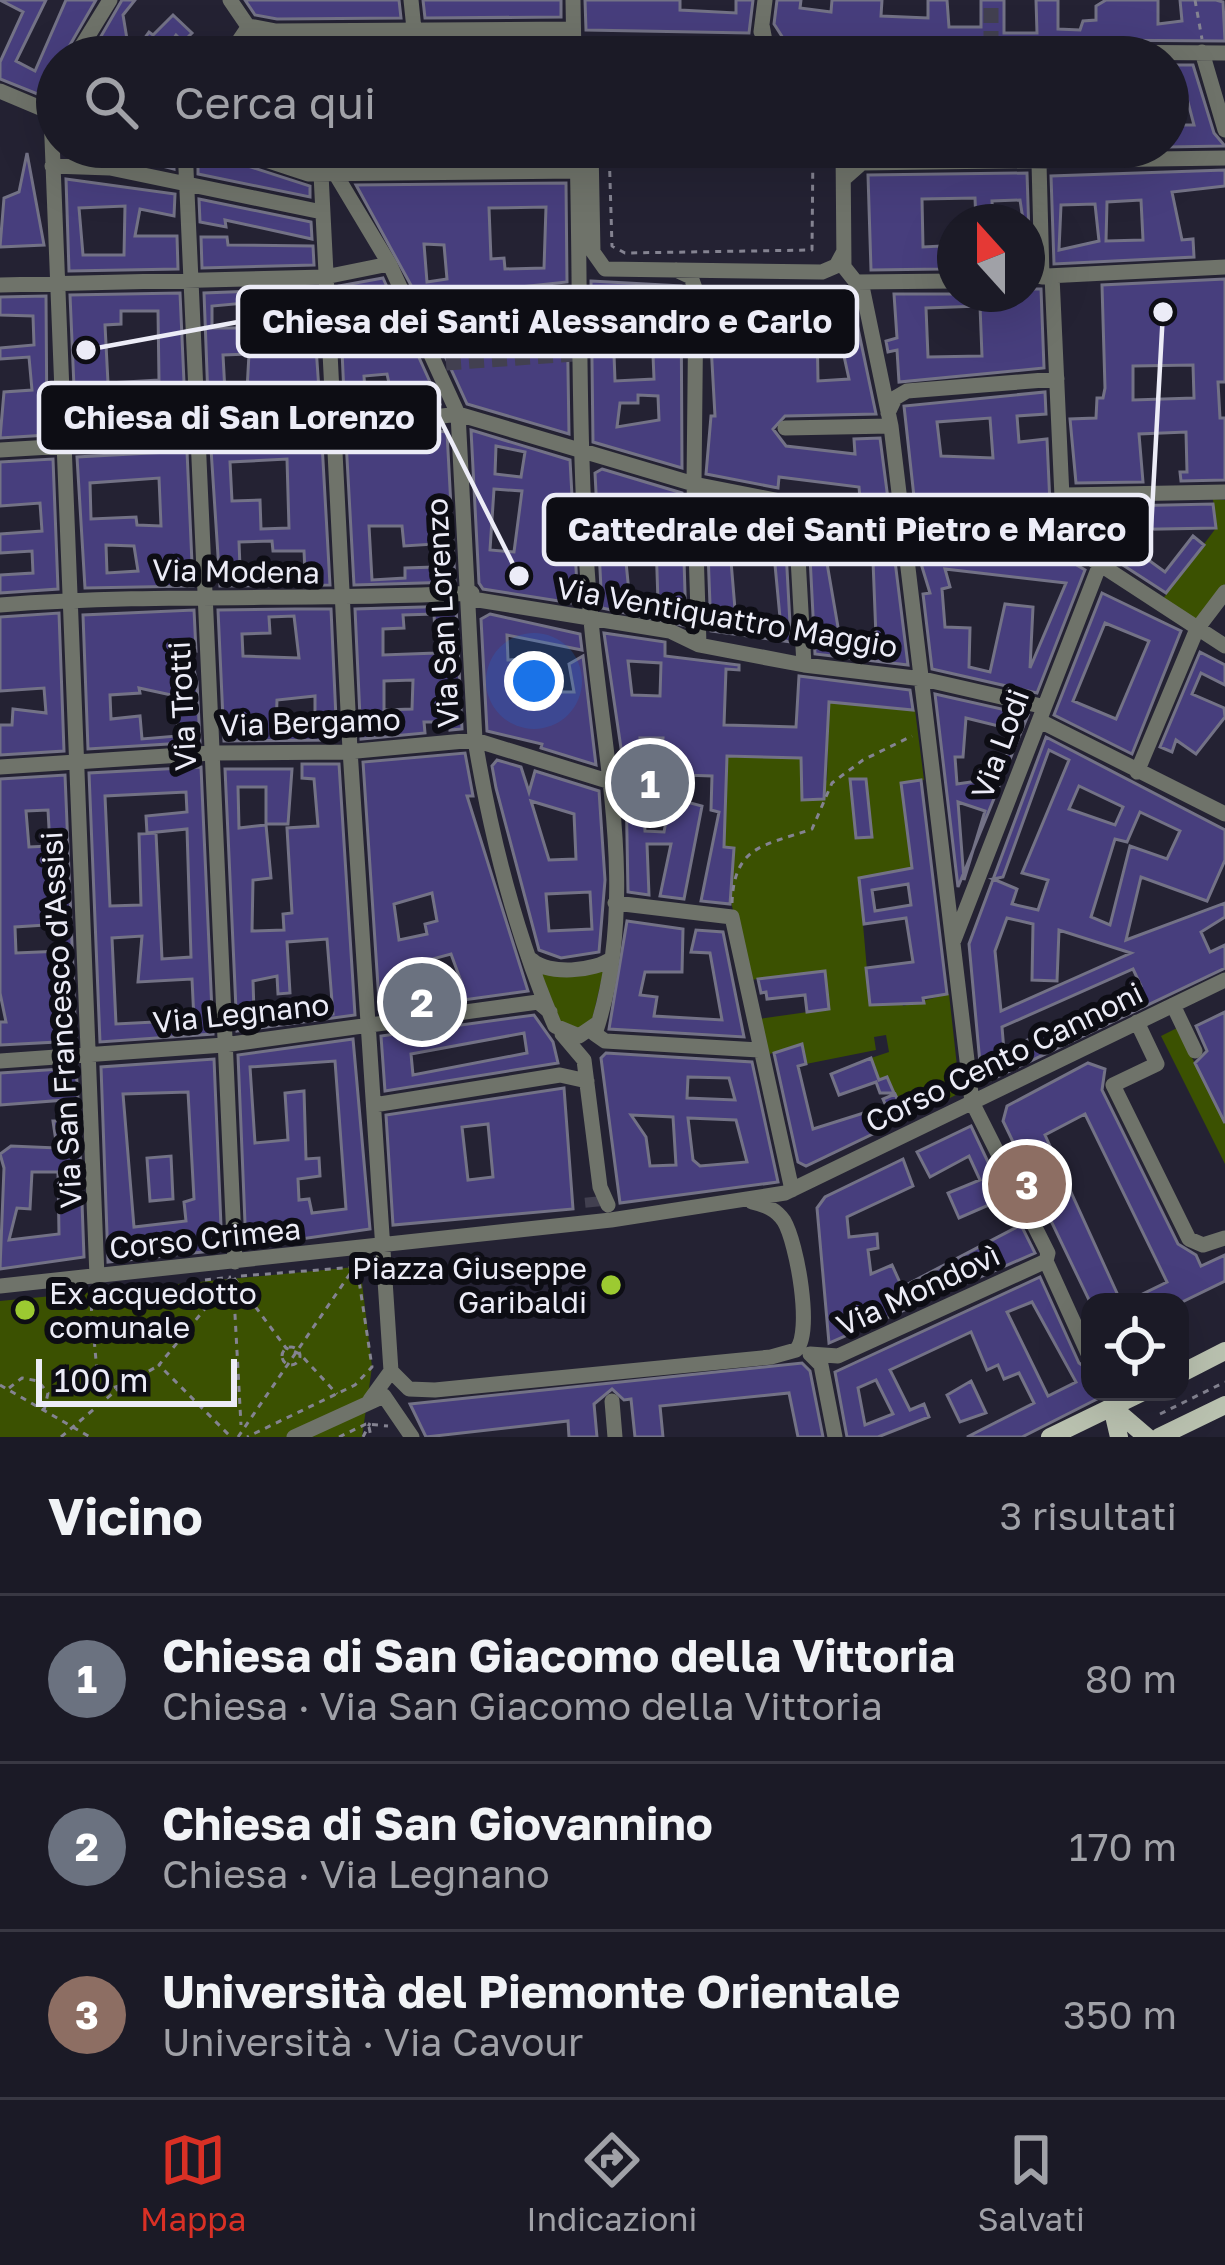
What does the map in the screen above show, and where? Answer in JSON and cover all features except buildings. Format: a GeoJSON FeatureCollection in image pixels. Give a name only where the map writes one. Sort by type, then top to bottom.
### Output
{"type":"FeatureCollection","features":[{"type":"Feature","properties":{"kind":"main road"},"geometry":{"type":"LineString","coordinates":[[1189,1369],[1225,1351]]}},
{"type":"Feature","properties":{"kind":"main road"},"geometry":{"type":"LineString","coordinates":[[1050,1437],[1106,1401]]}},
{"type":"Feature","properties":{"kind":"main road"},"geometry":{"type":"LineString","coordinates":[[1110,1401],[1119,1437]]}},
{"type":"Feature","properties":{"kind":"main road"},"geometry":{"type":"LineString","coordinates":[[1111,1401],[1147,1437]]}},
{"type":"Feature","properties":{"kind":"main road"},"geometry":{"type":"LineString","coordinates":[[1160,1420],[1225,1405]]}},
{"type":"Feature","properties":{"kind":"street"},"geometry":{"type":"LineString","coordinates":[[88,36],[110,0]]}},
{"type":"Feature","properties":{"kind":"street"},"geometry":{"type":"LineString","coordinates":[[230,0],[256,36]]}},
{"type":"Feature","properties":{"kind":"street"},"geometry":{"type":"LineString","coordinates":[[411,0],[414,29]]}},
{"type":"Feature","properties":{"kind":"street"},"geometry":{"type":"LineString","coordinates":[[573,0],[573,36]]}},
{"type":"Feature","properties":{"kind":"street"},"geometry":{"type":"LineString","coordinates":[[762,36],[765,0]]}},
{"type":"Feature","properties":{"kind":"street"},"geometry":{"type":"LineString","coordinates":[[249,26],[276,31],[573,29]]}},
{"type":"Feature","properties":{"kind":"street"},"geometry":{"type":"LineString","coordinates":[[242,36],[249,26]]}},
{"type":"Feature","properties":{"kind":"street"},"geometry":{"type":"LineString","coordinates":[[267,36],[276,31]]}},
{"type":"Feature","properties":{"kind":"street"},"geometry":{"type":"LineString","coordinates":[[1189,52],[1225,53]]}},
{"type":"Feature","properties":{"kind":"street"},"geometry":{"type":"LineString","coordinates":[[1202,52],[1225,130]]}},
{"type":"Feature","properties":{"kind":"street"},"geometry":{"type":"LineString","coordinates":[[0,91],[36,103]]}},
{"type":"Feature","properties":{"kind":"street"},"geometry":{"type":"LineString","coordinates":[[1189,159],[1225,158]]}},
{"type":"Feature","properties":{"kind":"street","name":"Via San Francesco d'Assisi"},"geometry":{"type":"LineString","coordinates":[[52,168],[97,1286]]}},
{"type":"Feature","properties":{"kind":"street"},"geometry":{"type":"LineString","coordinates":[[110,168],[322,212]]}},
{"type":"Feature","properties":{"kind":"street","name":"Via Trotti"},"geometry":{"type":"LineString","coordinates":[[186,168],[233,1272]]}},
{"type":"Feature","properties":{"kind":"street"},"geometry":{"type":"LineString","coordinates":[[306,168],[328,174],[577,171],[577,293],[591,621],[614,783],[615,903],[602,1032],[560,1076]]}},
{"type":"Feature","properties":{"kind":"street","name":"Via San Lorenzo"},"geometry":{"type":"LineString","coordinates":[[325,168],[389,264],[458,415],[472,596],[475,740],[482,791],[530,959],[555,1022]]}},
{"type":"Feature","properties":{"kind":"street"},"geometry":{"type":"LineString","coordinates":[[592,168],[597,261],[611,271],[824,272],[838,264],[844,250]]}},
{"type":"Feature","properties":{"kind":"street"},"geometry":{"type":"LineString","coordinates":[[844,168],[845,270],[861,283],[890,419],[972,1102],[1048,1253],[1046,1261],[1081,1338]]}},
{"type":"Feature","properties":{"kind":"street"},"geometry":{"type":"LineString","coordinates":[[844,183],[854,168]]}},
{"type":"Feature","properties":{"kind":"street"},"geometry":{"type":"LineString","coordinates":[[1039,168],[1039,204]]}},
{"type":"Feature","properties":{"kind":"street"},"geometry":{"type":"LineString","coordinates":[[328,174],[322,212],[350,749],[392,1371],[409,1389],[435,1390],[811,1354],[823,1371],[835,1437]]}},
{"type":"Feature","properties":{"kind":"street"},"geometry":{"type":"LineString","coordinates":[[0,285],[325,278],[389,264]]}},
{"type":"Feature","properties":{"kind":"street"},"geometry":{"type":"LineString","coordinates":[[1045,277],[1225,267]]}},
{"type":"Feature","properties":{"kind":"street"},"geometry":{"type":"LineString","coordinates":[[676,270],[691,277],[697,291],[694,484],[699,644]]}},
{"type":"Feature","properties":{"kind":"street"},"geometry":{"type":"LineString","coordinates":[[861,283],[937,281]]}},
{"type":"Feature","properties":{"kind":"street"},"geometry":{"type":"LineString","coordinates":[[410,311],[577,293]]}},
{"type":"Feature","properties":{"kind":"street"},"geometry":{"type":"LineString","coordinates":[[1045,307],[1057,379],[1064,541]]}},
{"type":"Feature","properties":{"kind":"street"},"geometry":{"type":"LineString","coordinates":[[890,419],[895,398],[908,392],[1057,379]]}},
{"type":"Feature","properties":{"kind":"street"},"geometry":{"type":"LineString","coordinates":[[0,449],[334,430],[458,415],[694,484],[795,504],[1064,541],[1225,646]]}},
{"type":"Feature","properties":{"kind":"street"},"geometry":{"type":"LineString","coordinates":[[785,428],[890,419]]}},
{"type":"Feature","properties":{"kind":"street"},"geometry":{"type":"LineString","coordinates":[[1065,495],[1225,492]]}},
{"type":"Feature","properties":{"kind":"street"},"geometry":{"type":"LineString","coordinates":[[795,504],[804,665]]}},
{"type":"Feature","properties":{"kind":"street","name":"Via Lodi"},"geometry":{"type":"LineString","coordinates":[[952,943],[1100,564]]}},
{"type":"Feature","properties":{"kind":"street"},"geometry":{"type":"LineString","coordinates":[[1137,772],[1197,629],[1225,592]]}},
{"type":"Feature","properties":{"kind":"street","name":"Via Modena"},"geometry":{"type":"LineString","coordinates":[[0,605],[203,594],[344,599],[472,596]]}},
{"type":"Feature","properties":{"kind":"street","name":"Via Ventiquattro Maggio"},"geometry":{"type":"LineString","coordinates":[[472,596],[688,635],[699,644],[765,661],[923,679],[1041,714],[1137,772],[1225,814]]}},
{"type":"Feature","properties":{"kind":"street","name":"Via Bergamo"},"geometry":{"type":"LineString","coordinates":[[0,767],[475,740],[614,783]]}},
{"type":"Feature","properties":{"kind":"street"},"geometry":{"type":"LineString","coordinates":[[615,903],[732,916],[758,1050],[800,1187]]}},
{"type":"Feature","properties":{"kind":"street"},"geometry":{"type":"LineString","coordinates":[[530,959],[549,970],[599,966],[612,958]]}},
{"type":"Feature","properties":{"kind":"street","name":"Corso Cento Cannoni"},"geometry":{"type":"LineString","coordinates":[[800,1187],[1225,980]]}},
{"type":"Feature","properties":{"kind":"street","name":"Via Legnano"},"geometry":{"type":"LineString","coordinates":[[0,1061],[224,1045],[538,1002],[555,1022]]}},
{"type":"Feature","properties":{"kind":"street"},"geometry":{"type":"LineString","coordinates":[[1173,1005],[1195,1051]]}},
{"type":"Feature","properties":{"kind":"street"},"geometry":{"type":"LineString","coordinates":[[555,1022],[579,1036],[602,1032],[758,1050]]}},
{"type":"Feature","properties":{"kind":"street"},"geometry":{"type":"LineString","coordinates":[[555,1022],[580,1058],[600,1187],[597,1208]]}},
{"type":"Feature","properties":{"kind":"street"},"geometry":{"type":"LineString","coordinates":[[1138,1022],[1157,1064],[1113,1085],[1189,1239],[1203,1245],[1225,1238]]}},
{"type":"Feature","properties":{"kind":"street"},"geometry":{"type":"LineString","coordinates":[[374,1105],[560,1076],[583,1080]]}},
{"type":"Feature","properties":{"kind":"street"},"geometry":{"type":"LineString","coordinates":[[737,1203],[800,1187]]}},
{"type":"Feature","properties":{"kind":"street"},"geometry":{"type":"LineString","coordinates":[[771,1357],[796,1350],[805,1339],[788,1204],[800,1187]]}},
{"type":"Feature","properties":{"kind":"street"},"geometry":{"type":"LineString","coordinates":[[737,1203],[771,1208],[792,1241]]}},
{"type":"Feature","properties":{"kind":"street","name":"Corso Crimea"},"geometry":{"type":"LineString","coordinates":[[0,1286],[97,1286],[233,1272],[597,1208],[737,1203]]}},
{"type":"Feature","properties":{"kind":"street"},"geometry":{"type":"LineString","coordinates":[[355,1248],[371,1253],[383,1273]]}},
{"type":"Feature","properties":{"kind":"street","name":"Via Mondovì"},"geometry":{"type":"LineString","coordinates":[[811,1354],[838,1357],[1046,1261]]}},
{"type":"Feature","properties":{"kind":"street"},"geometry":{"type":"LineString","coordinates":[[615,1437],[613,1377],[641,1370]]}},
{"type":"Feature","properties":{"kind":"street"},"geometry":{"type":"LineString","coordinates":[[370,1400],[392,1371]]}},
{"type":"Feature","properties":{"kind":"street"},"geometry":{"type":"LineString","coordinates":[[398,1423],[406,1398],[435,1390]]}},
{"type":"Feature","properties":{"kind":"street"},"geometry":{"type":"LineString","coordinates":[[294,1437],[370,1400],[387,1397],[398,1423],[412,1437]]}},
{"type":"Feature","properties":{"kind":"path"},"geometry":{"type":"LineString","coordinates":[[1195,0],[1202,52]]}},
{"type":"Feature","properties":{"kind":"path"},"geometry":{"type":"LineString","coordinates":[[610,168],[612,246],[625,254],[812,250],[813,168]]}},
{"type":"Feature","properties":{"kind":"path"},"geometry":{"type":"LineString","coordinates":[[732,916],[733,876],[745,857],[815,826],[829,787],[863,760],[929,732]]}},
{"type":"Feature","properties":{"kind":"path"},"geometry":{"type":"LineString","coordinates":[[189,1281],[233,1272],[355,1266]]}},
{"type":"Feature","properties":{"kind":"path"},"geometry":{"type":"LineString","coordinates":[[238,1437],[287,1365],[297,1364],[297,1352],[355,1266]]}},
{"type":"Feature","properties":{"kind":"path"},"geometry":{"type":"LineString","coordinates":[[247,1437],[337,1394],[372,1368],[362,1275],[355,1266]]}},
{"type":"Feature","properties":{"kind":"path"},"geometry":{"type":"LineString","coordinates":[[233,1272],[286,1348],[297,1352],[337,1394]]}},
{"type":"Feature","properties":{"kind":"path"},"geometry":{"type":"LineString","coordinates":[[62,1437],[103,1398],[159,1365],[233,1272]]}},
{"type":"Feature","properties":{"kind":"path"},"geometry":{"type":"LineString","coordinates":[[233,1272],[242,1428]]}},
{"type":"Feature","properties":{"kind":"path"},"geometry":{"type":"LineString","coordinates":[[97,1286],[98,1383],[103,1398]]}},
{"type":"Feature","properties":{"kind":"path"},"geometry":{"type":"LineString","coordinates":[[286,1348],[281,1355],[287,1365]]}},
{"type":"Feature","properties":{"kind":"path"},"geometry":{"type":"LineString","coordinates":[[159,1365],[231,1437]]}},
{"type":"Feature","properties":{"kind":"path"},"geometry":{"type":"LineString","coordinates":[[8,1390],[19,1379],[38,1381],[48,1393],[44,1411]]}},
{"type":"Feature","properties":{"kind":"path"},"geometry":{"type":"LineString","coordinates":[[1160,1420],[1225,1382]]}},
{"type":"Feature","properties":{"kind":"path"},"geometry":{"type":"LineString","coordinates":[[98,1383],[109,1389],[128,1383]]}},
{"type":"Feature","properties":{"kind":"path"},"geometry":{"type":"LineString","coordinates":[[0,1384],[90,1437]]}},
{"type":"Feature","properties":{"kind":"path"},"geometry":{"type":"LineString","coordinates":[[339,1437],[370,1424],[398,1423]]}},
{"type":"Feature","properties":{"kind":"path"},"geometry":{"type":"LineString","coordinates":[[363,1437],[370,1424]]}},
{"type":"Feature","properties":{"kind":"path"},"geometry":{"type":"LineString","coordinates":[[370,1424],[371,1437]]}},
{"type":"Feature","properties":{"kind":"green space"},"geometry":{"type":"Polygon","coordinates":[[[1213,499],[1225,500],[1225,584],[1196,622],[1162,600],[1216,528],[1213,499]]]}},
{"type":"Feature","properties":{"kind":"green space"},"geometry":{"type":"Polygon","coordinates":[[[829,702],[915,710],[924,780],[901,784],[912,868],[859,879],[870,1004],[902,1001],[903,1006],[949,994],[960,1093],[907,1119],[887,1078],[879,1080],[871,1058],[889,1052],[886,1035],[874,1037],[876,1050],[806,1064],[801,1045],[766,1055],[758,1019],[829,1009],[825,971],[750,980],[731,902],[734,848],[724,847],[727,756],[801,758],[802,800],[827,780],[829,702]]]}},
{"type":"Feature","properties":{"kind":"green space"},"geometry":{"type":"Polygon","coordinates":[[[604,969],[592,1020],[579,1030],[559,1020],[541,973],[604,969]]]}},
{"type":"Feature","properties":{"kind":"green space"},"geometry":{"type":"Polygon","coordinates":[[[1177,1028],[1225,1123],[1225,1164],[1161,1036],[1177,1028]]]}},
{"type":"Feature","properties":{"kind":"green space"},"geometry":{"type":"Polygon","coordinates":[[[355,1267],[361,1274],[372,1367],[362,1437],[0,1437],[0,1301],[355,1267]]]}},
{"type":"Feature","properties":{"kind":"tunnel"},"geometry":{"type":"LineString","coordinates":[[991,0],[991,36]]}},
{"type":"Feature","properties":{"kind":"tunnel"},"geometry":{"type":"LineString","coordinates":[[446,363],[574,354]]}},
{"type":"Feature","properties":{"kind":"tunnel"},"geometry":{"type":"LineString","coordinates":[[592,1197],[593,1207]]}},
{"type":"Feature","properties":{"kind":"place","name":"Cattedrale dei Santi Pietro e Marco"},"geometry":{"type":"Point","coordinates":[1163,312]}},
{"type":"Feature","properties":{"kind":"place","name":"Chiesa dei Santi Alessandro e Carlo"},"geometry":{"type":"Point","coordinates":[86,350]}},
{"type":"Feature","properties":{"kind":"place","name":"Chiesa di San Lorenzo"},"geometry":{"type":"Point","coordinates":[519,576]}},
{"type":"Feature","properties":{"kind":"place","name":"Chiesa di San Giacomo della Vittoria"},"geometry":{"type":"Point","coordinates":[650,783]}},
{"type":"Feature","properties":{"kind":"place","name":"Chiesa di San Giovannino"},"geometry":{"type":"Point","coordinates":[422,1002]}},
{"type":"Feature","properties":{"kind":"place","name":"Università del Piemonte Orientale"},"geometry":{"type":"Point","coordinates":[1027,1184]}},
{"type":"Feature","properties":{"kind":"place","name":"Piazza Giuseppe Garibaldi"},"geometry":{"type":"Point","coordinates":[611,1285]}},
{"type":"Feature","properties":{"kind":"place","name":"Ex acquedotto comunale"},"geometry":{"type":"Point","coordinates":[25,1310]}}]}
